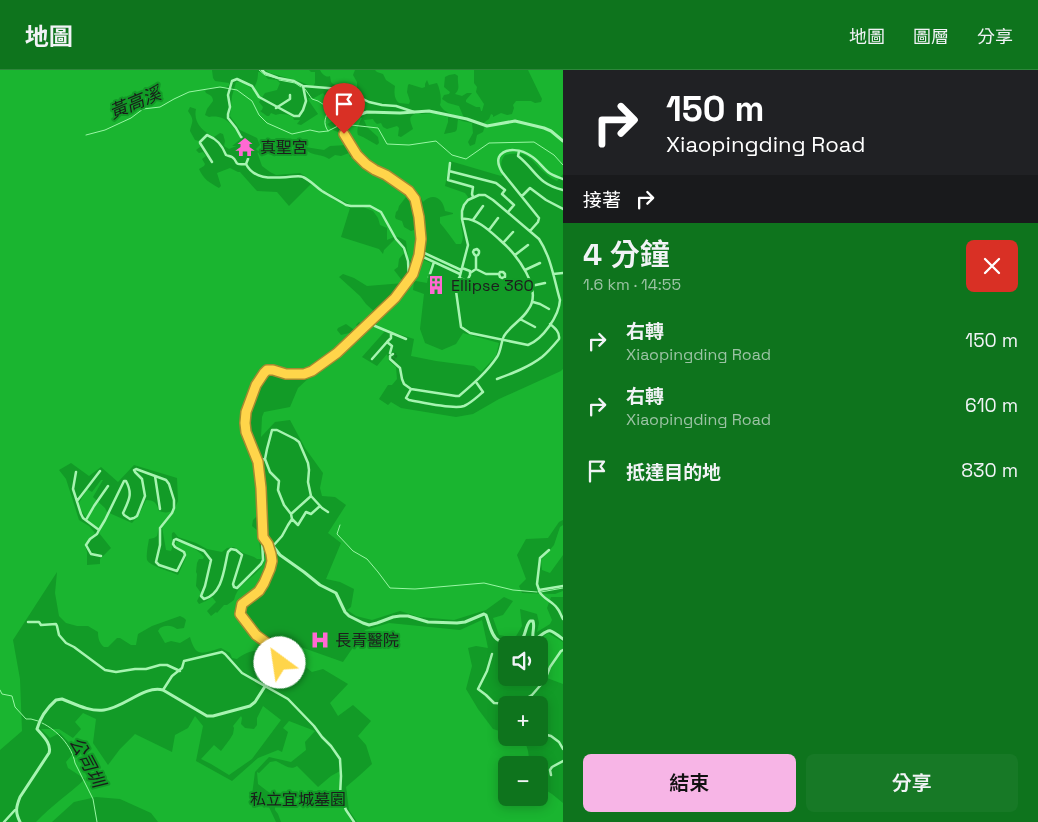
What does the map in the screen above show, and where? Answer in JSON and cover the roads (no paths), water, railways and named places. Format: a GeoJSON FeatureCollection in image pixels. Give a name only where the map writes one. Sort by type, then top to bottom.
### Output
{"type":"FeatureCollection","features":[{"type":"Feature","properties":{"kind":"street"},"geometry":{"type":"LineString","coordinates":[[262,70],[278,78],[294,81],[304,86],[340,89],[369,102],[396,106],[414,112]]}},
{"type":"Feature","properties":{"kind":"street"},"geometry":{"type":"LineString","coordinates":[[246,164],[249,145],[228,118],[230,107],[228,95],[232,81],[239,79],[250,85],[259,97],[276,108],[294,116],[299,116],[306,102],[304,86]]}},
{"type":"Feature","properties":{"kind":"street"},"geometry":{"type":"LineString","coordinates":[[276,108],[290,99],[290,95]]}},
{"type":"Feature","properties":{"kind":"street"},"geometry":{"type":"LineString","coordinates":[[101,556],[91,554],[86,545],[97,534],[124,481],[128,484],[130,498],[123,513],[130,519],[137,516],[145,496],[142,479],[134,472],[136,469],[166,480],[174,500],[172,513],[160,528],[160,545],[156,562],[159,565],[177,571],[185,555],[184,552],[173,544],[176,539],[204,551],[211,560],[205,586],[200,596],[206,599],[220,586],[228,552],[231,549],[236,550],[242,555],[233,584],[234,587],[237,588],[261,564],[263,560],[263,535],[261,488],[257,461],[246,432],[245,423],[246,412],[256,385],[267,370],[286,374],[304,374],[312,371],[337,353],[395,298],[413,274],[419,253],[421,239],[415,199],[409,191],[366,164],[357,155],[344,134],[346,121],[349,118],[368,112],[400,113],[430,111],[487,126],[515,121],[544,128],[563,141]]}},
{"type":"Feature","properties":{"kind":"street"},"geometry":{"type":"LineString","coordinates":[[212,162],[200,143],[207,135],[215,139],[222,146],[226,155],[232,157],[236,164],[246,164]]}},
{"type":"Feature","properties":{"kind":"street"},"geometry":{"type":"LineString","coordinates":[[530,231],[539,218],[502,172],[498,160],[500,155],[508,150],[519,151],[532,156],[549,173],[563,179]]}},
{"type":"Feature","properties":{"kind":"street"},"geometry":{"type":"LineString","coordinates":[[519,151],[518,156],[539,180],[563,190]]}},
{"type":"Feature","properties":{"kind":"street"},"geometry":{"type":"LineString","coordinates":[[450,163],[448,180],[473,187],[473,197]]}},
{"type":"Feature","properties":{"kind":"street"},"geometry":{"type":"LineString","coordinates":[[246,164],[258,176],[279,178],[305,177],[321,190],[346,205],[370,206],[381,212],[396,239],[404,248],[408,261],[409,280]]}},
{"type":"Feature","properties":{"kind":"street"},"geometry":{"type":"LineString","coordinates":[[449,171],[496,183],[504,190],[502,194],[514,205],[508,212]]}},
{"type":"Feature","properties":{"kind":"street"},"geometry":{"type":"LineString","coordinates":[[522,196],[530,188],[546,200],[563,209]]}},
{"type":"Feature","properties":{"kind":"street"},"geometry":{"type":"LineString","coordinates":[[484,195],[508,212],[539,239],[550,260],[560,300],[559,306],[554,319],[537,340],[528,345],[470,333],[461,327],[456,291],[468,244],[462,211],[464,205],[473,197],[484,195]]}},
{"type":"Feature","properties":{"kind":"street"},"geometry":{"type":"LineString","coordinates":[[473,220],[482,206]]}},
{"type":"Feature","properties":{"kind":"street"},"geometry":{"type":"LineString","coordinates":[[387,342],[392,346],[390,359],[400,368],[404,384],[411,389],[459,396],[476,382],[498,356],[505,334],[529,310],[533,294],[531,286],[528,276],[515,255],[489,230],[473,220],[468,218],[462,219]]}},
{"type":"Feature","properties":{"kind":"street"},"geometry":{"type":"LineString","coordinates":[[489,230],[498,218]]}},
{"type":"Feature","properties":{"kind":"street"},"geometry":{"type":"LineString","coordinates":[[503,243],[513,232]]}},
{"type":"Feature","properties":{"kind":"street"},"geometry":{"type":"LineString","coordinates":[[515,255],[528,245]]}},
{"type":"Feature","properties":{"kind":"street"},"geometry":{"type":"LineString","coordinates":[[419,253],[434,260],[470,271],[470,273]]}},
{"type":"Feature","properties":{"kind":"street"},"geometry":{"type":"LineString","coordinates":[[476,256],[476,269]]}},
{"type":"Feature","properties":{"kind":"street"},"geometry":{"type":"LineString","coordinates":[[434,260],[465,280],[476,269]]}},
{"type":"Feature","properties":{"kind":"street"},"geometry":{"type":"LineString","coordinates":[[429,277],[434,260]]}},
{"type":"Feature","properties":{"kind":"street"},"geometry":{"type":"LineString","coordinates":[[524,270],[540,263]]}},
{"type":"Feature","properties":{"kind":"street"},"geometry":{"type":"LineString","coordinates":[[476,269],[486,274],[499,274]]}},
{"type":"Feature","properties":{"kind":"street"},"geometry":{"type":"LineString","coordinates":[[553,274],[563,273]]}},
{"type":"Feature","properties":{"kind":"street"},"geometry":{"type":"LineString","coordinates":[[531,286],[545,283]]}},
{"type":"Feature","properties":{"kind":"street"},"geometry":{"type":"LineString","coordinates":[[532,302],[549,309]]}},
{"type":"Feature","properties":{"kind":"street"},"geometry":{"type":"LineString","coordinates":[[520,319],[535,328]]}},
{"type":"Feature","properties":{"kind":"street"},"geometry":{"type":"LineString","coordinates":[[370,322],[406,339]]}},
{"type":"Feature","properties":{"kind":"street"},"geometry":{"type":"LineString","coordinates":[[497,379],[541,358],[549,350],[560,337],[557,329],[550,324]]}},
{"type":"Feature","properties":{"kind":"street"},"geometry":{"type":"LineString","coordinates":[[372,359],[391,338],[391,333]]}},
{"type":"Feature","properties":{"kind":"street"},"geometry":{"type":"LineString","coordinates":[[411,389],[406,398],[409,400],[457,407],[464,406],[483,392],[476,382]]}},
{"type":"Feature","properties":{"kind":"street"},"geometry":{"type":"LineString","coordinates":[[320,506],[311,514],[306,512],[298,525],[292,519],[278,490],[279,481],[270,472],[265,459],[272,430],[277,430],[299,442],[308,464],[311,496],[328,512]]}},
{"type":"Feature","properties":{"kind":"street"},"geometry":{"type":"LineString","coordinates":[[257,461],[265,459]]}},
{"type":"Feature","properties":{"kind":"street"},"geometry":{"type":"LineString","coordinates":[[77,501],[100,471]]}},
{"type":"Feature","properties":{"kind":"street"},"geometry":{"type":"LineString","coordinates":[[76,472],[73,488],[81,514],[98,530]]}},
{"type":"Feature","properties":{"kind":"street"},"geometry":{"type":"LineString","coordinates":[[155,476],[160,509]]}},
{"type":"Feature","properties":{"kind":"street"},"geometry":{"type":"LineString","coordinates":[[86,520],[108,486]]}},
{"type":"Feature","properties":{"kind":"street"},"geometry":{"type":"LineString","coordinates":[[291,514],[311,496]]}},
{"type":"Feature","properties":{"kind":"street"},"geometry":{"type":"LineString","coordinates":[[273,546],[282,536],[292,519]]}},
{"type":"Feature","properties":{"kind":"street"},"geometry":{"type":"LineString","coordinates":[[263,535],[280,555],[312,580],[336,593],[345,612],[363,623],[369,625],[377,624],[400,616],[408,616],[428,622],[457,623],[465,622],[484,614],[496,640],[520,643],[530,621],[534,624],[533,638],[536,639],[549,630],[563,638]]}},
{"type":"Feature","properties":{"kind":"street"},"geometry":{"type":"LineString","coordinates":[[4,822],[15,810],[20,797],[49,753],[49,745],[37,729],[45,713],[56,700],[62,699],[97,711],[106,710],[156,688],[163,690],[207,716],[250,706],[255,702],[280,663],[281,656],[278,651],[256,635],[240,614],[242,604],[259,591],[270,569],[271,554],[263,535]]}},
{"type":"Feature","properties":{"kind":"street"},"geometry":{"type":"LineString","coordinates":[[549,550],[540,558],[538,590],[544,598],[557,607],[563,619]]}},
{"type":"Feature","properties":{"kind":"street"},"geometry":{"type":"LineString","coordinates":[[538,590],[563,586]]}},
{"type":"Feature","properties":{"kind":"street"},"geometry":{"type":"LineString","coordinates":[[28,622],[39,622],[41,625],[56,624],[59,635],[66,643],[105,670],[116,672],[167,665],[180,671]]}},
{"type":"Feature","properties":{"kind":"street"},"geometry":{"type":"LineString","coordinates":[[530,696],[545,680],[550,667],[563,650]]}},
{"type":"Feature","properties":{"kind":"street"},"geometry":{"type":"LineString","coordinates":[[163,690],[172,676],[180,671],[184,661],[222,652],[225,654],[242,673],[288,699],[331,746],[340,759],[340,796],[354,822]]}},
{"type":"Feature","properties":{"kind":"street"},"geometry":{"type":"LineString","coordinates":[[492,654],[487,671],[478,690],[486,694],[494,703],[498,703]]}},
{"type":"Feature","properties":{"kind":"street"},"geometry":{"type":"LineString","coordinates":[[548,735],[559,742],[563,749]]}},
{"type":"Feature","properties":{"kind":"street"},"geometry":{"type":"LineString","coordinates":[[551,775],[550,770],[552,767],[563,761]]}},
{"type":"Feature","properties":{"kind":"street"},"geometry":{"type":"LineString","coordinates":[[15,810],[20,822]]}},
{"type":"Feature","properties":{"kind":"waterway"},"geometry":{"type":"LineString","coordinates":[[259,70],[265,75],[276,78]]}},
{"type":"Feature","properties":{"kind":"waterway"},"geometry":{"type":"LineString","coordinates":[[279,80],[295,83],[301,87]]}},
{"type":"Feature","properties":{"kind":"waterway","name":"黃高溪"},"geometry":{"type":"LineString","coordinates":[[86,135],[105,130],[131,118],[143,109],[160,107],[189,92],[220,87],[237,90],[252,101],[259,115],[267,123],[292,134],[310,130],[328,131],[342,124],[378,128],[387,144],[409,145],[436,141],[452,155],[466,159],[489,143],[534,142],[554,155],[563,165]]}},
{"type":"Feature","properties":{"kind":"waterway"},"geometry":{"type":"LineString","coordinates":[[305,89],[312,99],[329,108],[325,122],[328,131]]}},
{"type":"Feature","properties":{"kind":"waterway"},"geometry":{"type":"LineString","coordinates":[[340,525],[337,534],[353,551],[367,559],[390,588],[415,589],[484,583],[513,590],[537,592]]}},
{"type":"Feature","properties":{"kind":"waterway"},"geometry":{"type":"LineString","coordinates":[[541,592],[563,588]]}},
{"type":"Feature","properties":{"kind":"waterway","name":"公司圳"},"geometry":{"type":"LineString","coordinates":[[0,690],[2,694],[12,696],[15,707],[26,719],[38,721]]}},
{"type":"Feature","properties":{"kind":"waterway","name":"公司圳"},"geometry":{"type":"LineString","coordinates":[[42,723],[58,734],[71,751],[93,799],[97,822]]}},
{"type":"Feature","properties":{"kind":"tunnel"},"geometry":{"type":"LineString","coordinates":[[391,356],[394,359],[396,356],[393,354]]}},
{"type":"Feature","properties":{"kind":"place","name":"真聖宮"},"geometry":{"type":"Point","coordinates":[245,147]}},
{"type":"Feature","properties":{"kind":"place","name":"Ellipse 360"},"geometry":{"type":"Point","coordinates":[436,285]}},
{"type":"Feature","properties":{"kind":"place","name":"長青醫院"},"geometry":{"type":"Point","coordinates":[320,640]}},
{"type":"Feature","properties":{"kind":"park label","name":"私立宜城墓園"},"geometry":{"type":"Point","coordinates":[298,799]}}]}
